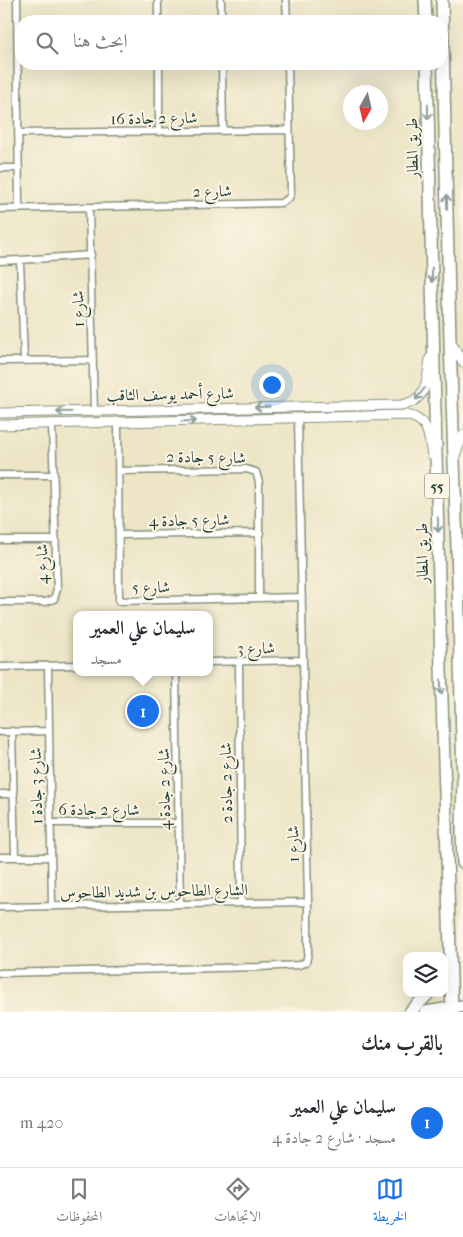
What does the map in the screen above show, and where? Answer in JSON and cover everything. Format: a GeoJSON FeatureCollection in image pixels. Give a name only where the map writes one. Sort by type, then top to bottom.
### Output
{"type":"FeatureCollection","features":[{"type":"Feature","properties":{"kind":"highway","name":"طريق المطار"},"geometry":{"type":"LineString","coordinates":[[442,0],[442,15]]}},
{"type":"Feature","properties":{"kind":"highway"},"geometry":{"type":"LineString","coordinates":[[425,1],[426,15]]}},
{"type":"Feature","properties":{"kind":"highway","name":"طريق المطار"},"geometry":{"type":"LineString","coordinates":[[427,70],[440,668],[448,908],[456,1009]]}},
{"type":"Feature","properties":{"kind":"highway","name":"طريق المطار"},"geometry":{"type":"LineString","coordinates":[[444,70],[463,780],[463,863]]}},
{"type":"Feature","properties":{"kind":"highway"},"geometry":{"type":"LineString","coordinates":[[442,952],[448,908]]}},
{"type":"Feature","properties":{"kind":"highway"},"geometry":{"type":"LineString","coordinates":[[410,1012],[425,997]]}},
{"type":"Feature","properties":{"kind":"highway"},"geometry":{"type":"LineString","coordinates":[[426,1012],[456,1009]]}},
{"type":"Feature","properties":{"kind":"street"},"geometry":{"type":"LineString","coordinates":[[17,0],[17,15]]}},
{"type":"Feature","properties":{"kind":"street"},"geometry":{"type":"LineString","coordinates":[[158,0],[158,15]]}},
{"type":"Feature","properties":{"kind":"street"},"geometry":{"type":"LineString","coordinates":[[221,0],[221,15]]}},
{"type":"Feature","properties":{"kind":"street"},"geometry":{"type":"LineString","coordinates":[[286,0],[286,15]]}},
{"type":"Feature","properties":{"kind":"street"},"geometry":{"type":"LineString","coordinates":[[19,70],[19,209]]}},
{"type":"Feature","properties":{"kind":"street"},"geometry":{"type":"LineString","coordinates":[[159,70],[159,132]]}},
{"type":"Feature","properties":{"kind":"street"},"geometry":{"type":"LineString","coordinates":[[222,70],[223,131]]}},
{"type":"Feature","properties":{"kind":"street","name":"شارع 2"},"geometry":{"type":"LineString","coordinates":[[0,209],[281,204],[291,194],[288,70]]}},
{"type":"Feature","properties":{"kind":"street","name":"شارع 2 جادة 16"},"geometry":{"type":"LineString","coordinates":[[18,133],[289,130]]}},
{"type":"Feature","properties":{"kind":"street"},"geometry":{"type":"LineString","coordinates":[[0,168],[19,168]]}},
{"type":"Feature","properties":{"kind":"street","name":"شارع 1"},"geometry":{"type":"LineString","coordinates":[[89,207],[94,411]]}},
{"type":"Feature","properties":{"kind":"street"},"geometry":{"type":"LineString","coordinates":[[0,261],[90,255]]}},
{"type":"Feature","properties":{"kind":"street"},"geometry":{"type":"LineString","coordinates":[[20,260],[24,360]]}},
{"type":"Feature","properties":{"kind":"street"},"geometry":{"type":"LineString","coordinates":[[366,416],[375,410],[396,409],[401,405],[416,400],[427,383],[433,330]]}},
{"type":"Feature","properties":{"kind":"street"},"geometry":{"type":"LineString","coordinates":[[450,341],[463,362]]}},
{"type":"Feature","properties":{"kind":"street"},"geometry":{"type":"LineString","coordinates":[[0,361],[93,360]]}},
{"type":"Feature","properties":{"kind":"street","name":"شارع أحمد يوسف الثاقب"},"geometry":{"type":"LineString","coordinates":[[0,413],[401,405]]}},
{"type":"Feature","properties":{"kind":"street"},"geometry":{"type":"LineString","coordinates":[[135,422],[140,417],[161,415],[161,409]]}},
{"type":"Feature","properties":{"kind":"street","name":"شارع أحمد يوسف الثاقب"},"geometry":{"type":"LineString","coordinates":[[0,425],[406,415],[419,419],[427,429],[437,477]]}},
{"type":"Feature","properties":{"kind":"street","name":"شارع 1"},"geometry":{"type":"LineString","coordinates":[[0,973],[194,969],[303,964],[306,962],[308,958],[308,902],[298,418]]}},
{"type":"Feature","properties":{"kind":"street","name":"شارع 5"},"geometry":{"type":"LineString","coordinates":[[118,422],[119,601],[302,597]]}},
{"type":"Feature","properties":{"kind":"street","name":"شارع 4"},"geometry":{"type":"LineString","coordinates":[[0,602],[45,602],[54,599],[57,589],[52,424]]}},
{"type":"Feature","properties":{"kind":"street"},"geometry":{"type":"LineString","coordinates":[[454,458],[463,435]]}},
{"type":"Feature","properties":{"kind":"street","name":"شارع 5 جادة 2"},"geometry":{"type":"LineString","coordinates":[[118,470],[246,469],[256,472],[259,482],[259,598]]}},
{"type":"Feature","properties":{"kind":"street"},"geometry":{"type":"LineString","coordinates":[[0,475],[54,474]]}},
{"type":"Feature","properties":{"kind":"street","name":"شارع 5 جادة 4"},"geometry":{"type":"LineString","coordinates":[[119,535],[260,533]]}},
{"type":"Feature","properties":{"kind":"street"},"geometry":{"type":"LineString","coordinates":[[0,540],[55,540]]}},
{"type":"Feature","properties":{"kind":"street"},"geometry":{"type":"LineString","coordinates":[[458,578],[463,608]]}},
{"type":"Feature","properties":{"kind":"street","name":"شارع 3"},"geometry":{"type":"LineString","coordinates":[[213,662],[303,660]]}},
{"type":"Feature","properties":{"kind":"street","name":"شارع 2 جادة 2"},"geometry":{"type":"LineString","coordinates":[[239,662],[241,903]]}},
{"type":"Feature","properties":{"kind":"street"},"geometry":{"type":"LineString","coordinates":[[0,667],[73,665]]}},
{"type":"Feature","properties":{"kind":"street","name":"شارع 3 جادة 1"},"geometry":{"type":"LineString","coordinates":[[48,666],[52,906]]}},
{"type":"Feature","properties":{"kind":"street","name":"شارع 2 جادة 4"},"geometry":{"type":"LineString","coordinates":[[176,676],[180,904]]}},
{"type":"Feature","properties":{"kind":"street"},"geometry":{"type":"LineString","coordinates":[[0,732],[49,730]]}},
{"type":"Feature","properties":{"kind":"street"},"geometry":{"type":"LineString","coordinates":[[12,731],[15,857]]}},
{"type":"Feature","properties":{"kind":"street"},"geometry":{"type":"LineString","coordinates":[[0,794],[14,794]]}},
{"type":"Feature","properties":{"kind":"street","name":"شارع 2 جادة 6"},"geometry":{"type":"LineString","coordinates":[[50,823],[178,823]]}},
{"type":"Feature","properties":{"kind":"street"},"geometry":{"type":"LineString","coordinates":[[0,858],[51,857]]}},
{"type":"Feature","properties":{"kind":"street","name":"الشارع الطاحوس بن شديد الطاحوس"},"geometry":{"type":"LineString","coordinates":[[0,907],[308,902]]}},
{"type":"Feature","properties":{"kind":"place","name":"سليمان علي العمير"},"geometry":{"type":"Point","coordinates":[143,711]}}]}
